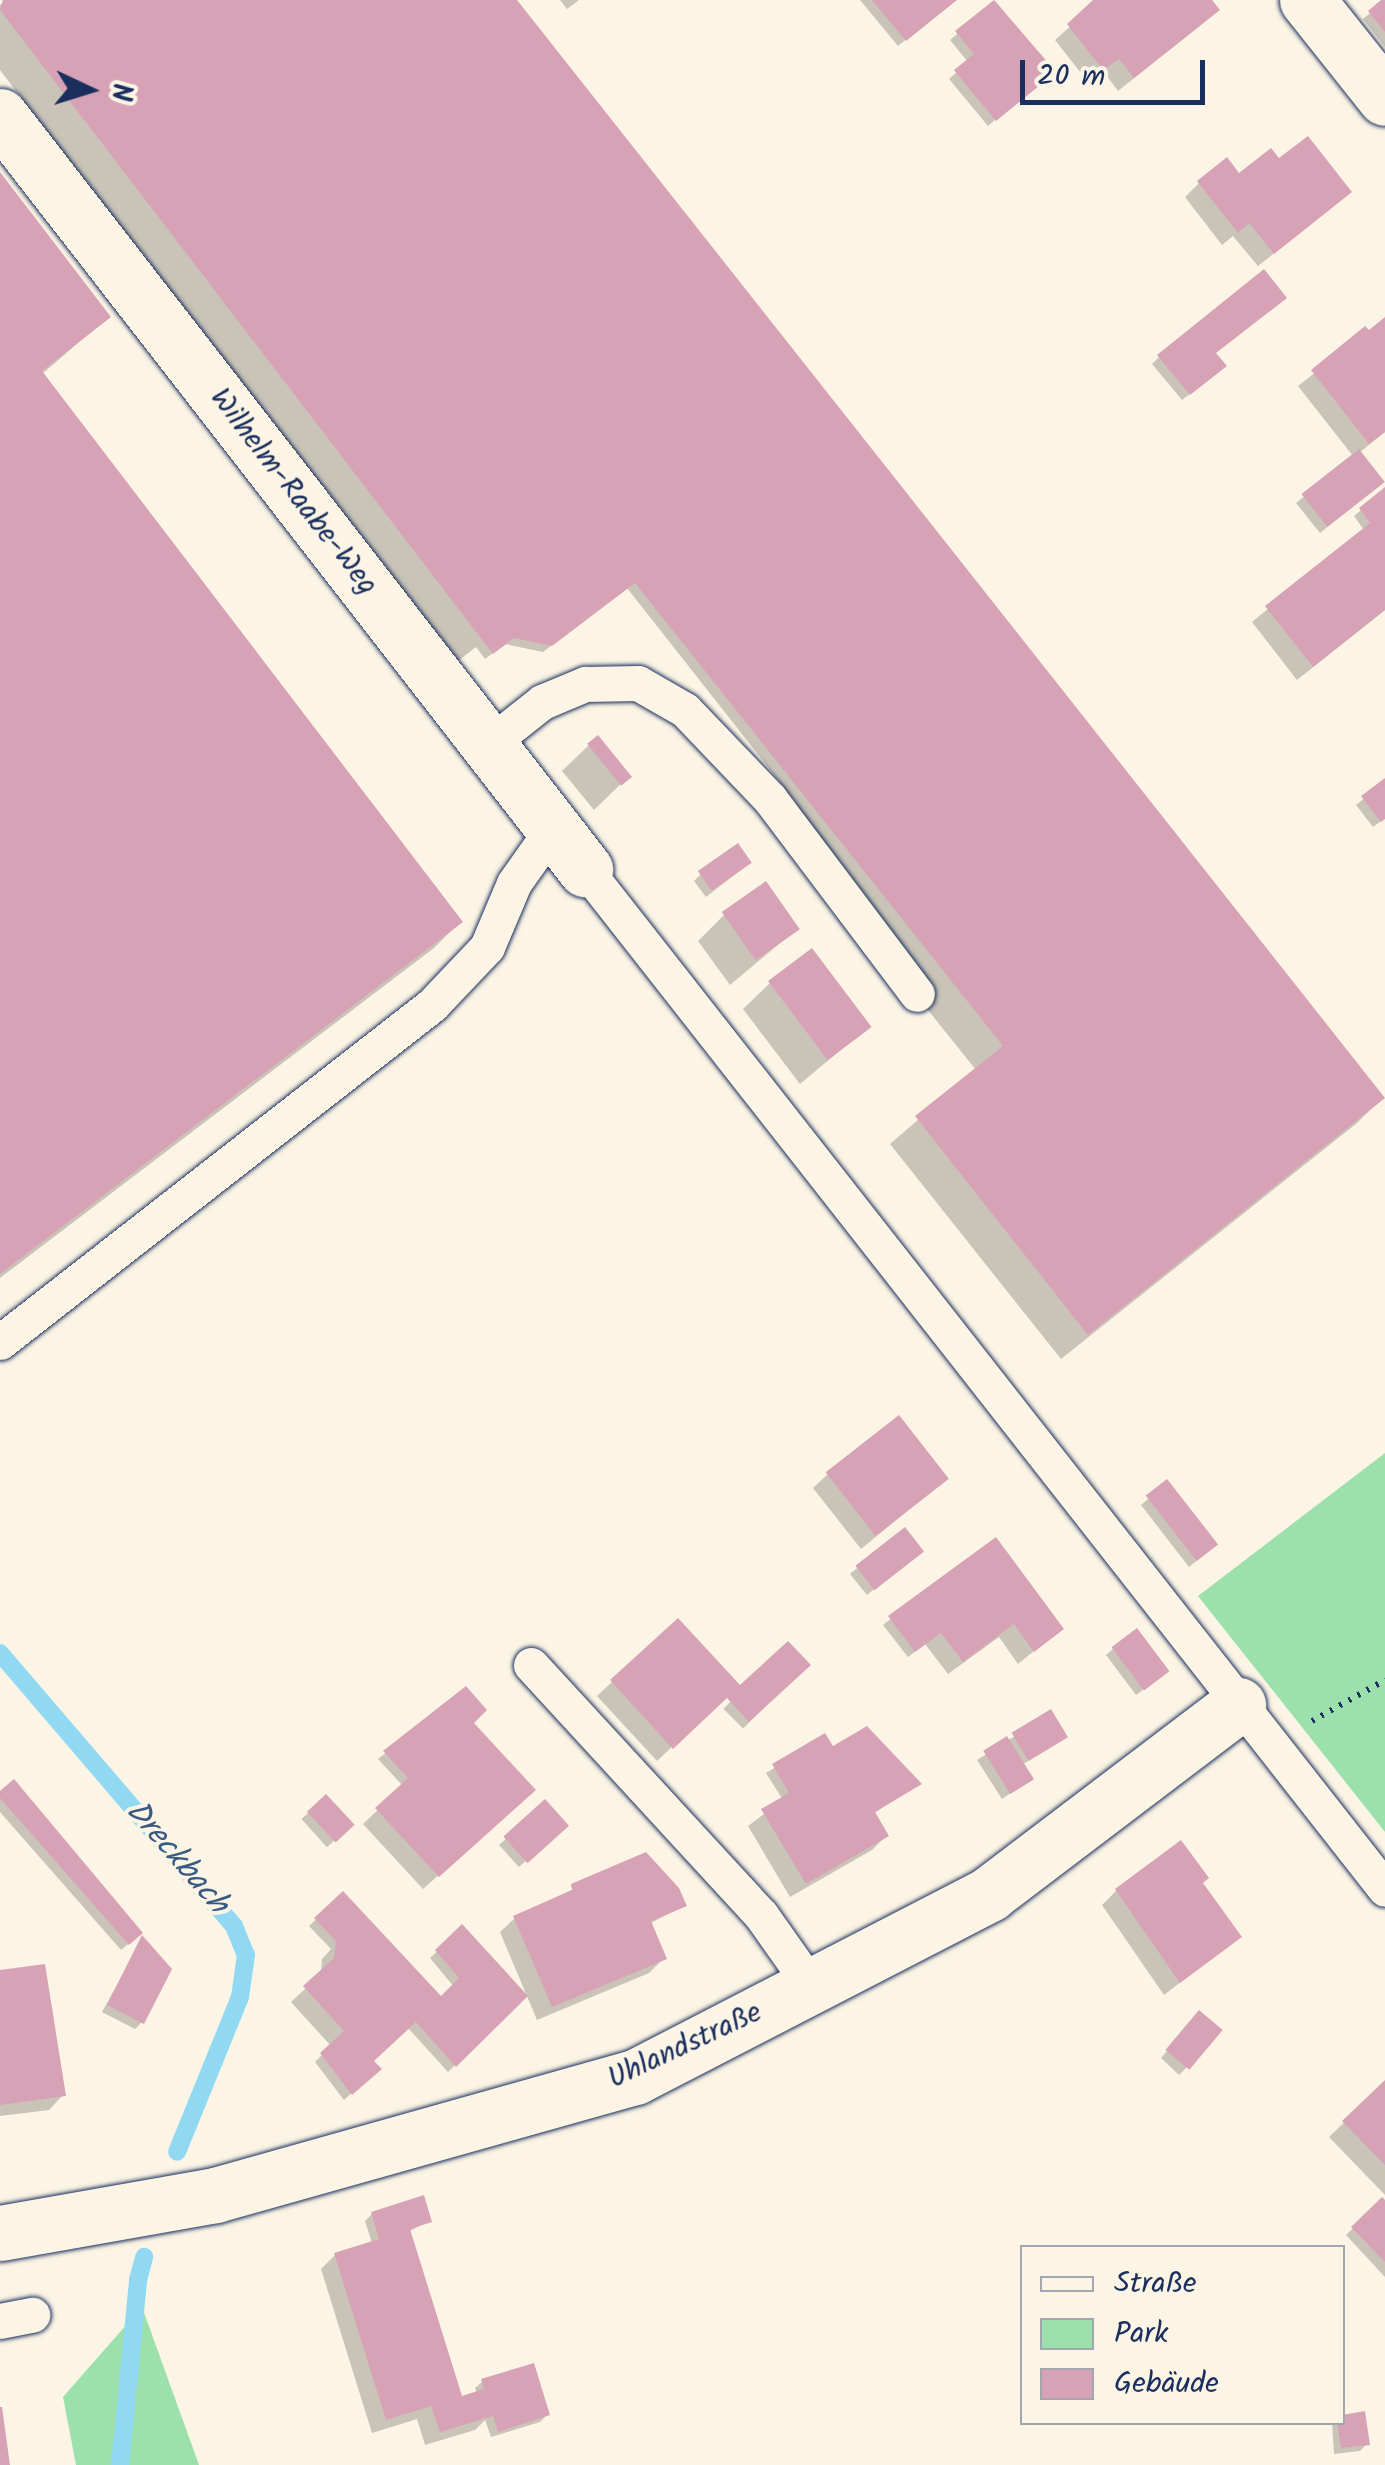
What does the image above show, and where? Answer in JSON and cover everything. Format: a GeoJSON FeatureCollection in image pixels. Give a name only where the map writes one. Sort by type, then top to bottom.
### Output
{"type":"FeatureCollection","features":[{"type":"Feature","properties":{"kind":"street"},"geometry":{"type":"LineString","coordinates":[[1307,0],[1385,98]]}},
{"type":"Feature","properties":{"kind":"street","name":"Wilhelm-Raabe-Weg"},"geometry":{"type":"LineString","coordinates":[[0,116],[569,848]]}},
{"type":"Feature","properties":{"kind":"street","name":"Uhlandstraße"},"geometry":{"type":"LineString","coordinates":[[0,2233],[214,2195],[634,2077],[989,1894],[1255,1724]]}},
{"type":"Feature","properties":{"kind":"lane"},"geometry":{"type":"LineString","coordinates":[[489,744],[542,702],[585,684],[638,684],[685,710],[770,799],[917,994]]}},
{"type":"Feature","properties":{"kind":"lane"},"geometry":{"type":"LineString","coordinates":[[0,1342],[432,1004],[487,947],[514,883],[569,848],[1385,1888]]}},
{"type":"Feature","properties":{"kind":"lane"},"geometry":{"type":"LineString","coordinates":[[530,1665],[761,1915],[811,1986]]}},
{"type":"Feature","properties":{"kind":"path"},"geometry":{"type":"LineString","coordinates":[[1255,1724],[1385,1680]]}},
{"type":"Feature","properties":{"kind":"green space"},"geometry":{"type":"Polygon","coordinates":[[[1385,1453],[1385,1832],[1198,1596],[1385,1453]]]}},
{"type":"Feature","properties":{"kind":"green space"},"geometry":{"type":"Polygon","coordinates":[[[142,2307],[199,2465],[76,2465],[63,2397],[142,2307]]]}},
{"type":"Feature","properties":{"kind":"building"},"geometry":{"type":"Polygon","coordinates":[[[3,0],[517,0],[1385,1098],[1088,1335],[915,1116],[1003,1046],[635,583],[552,646],[514,638],[493,654],[0,10],[3,0]]]}},
{"type":"Feature","properties":{"kind":"building"},"geometry":{"type":"Polygon","coordinates":[[[872,0],[957,0],[906,41],[872,0]]]}},
{"type":"Feature","properties":{"kind":"building"},"geometry":{"type":"Polygon","coordinates":[[[994,0],[1056,72],[996,121],[954,70],[974,54],[955,31],[994,0]]]}},
{"type":"Feature","properties":{"kind":"building"},"geometry":{"type":"Polygon","coordinates":[[[1093,0],[1212,0],[1220,10],[1134,78],[1119,59],[1103,70],[1067,24],[1093,0]]]}},
{"type":"Feature","properties":{"kind":"building"},"geometry":{"type":"Polygon","coordinates":[[[1385,0],[1385,32],[1368,11],[1385,0]]]}},
{"type":"Feature","properties":{"kind":"building"},"geometry":{"type":"Polygon","coordinates":[[[1308,136],[1352,192],[1274,254],[1249,223],[1238,233],[1197,181],[1227,157],[1239,173],[1271,148],[1279,158],[1308,136]]]}},
{"type":"Feature","properties":{"kind":"building"},"geometry":{"type":"Polygon","coordinates":[[[0,172],[111,317],[42,371],[463,922],[0,1274],[0,172]]]}},
{"type":"Feature","properties":{"kind":"building"},"geometry":{"type":"Polygon","coordinates":[[[1264,269],[1287,298],[1216,353],[1227,366],[1190,395],[1157,355],[1264,269]]]}},
{"type":"Feature","properties":{"kind":"building"},"geometry":{"type":"Polygon","coordinates":[[[1385,317],[1385,432],[1369,444],[1311,370],[1365,326],[1369,330],[1385,317]]]}},
{"type":"Feature","properties":{"kind":"building"},"geometry":{"type":"Polygon","coordinates":[[[1359,449],[1385,482],[1327,527],[1301,494],[1359,449]]]}},
{"type":"Feature","properties":{"kind":"building"},"geometry":{"type":"Polygon","coordinates":[[[1385,487],[1385,610],[1313,667],[1265,606],[1370,523],[1359,508],[1385,487]]]}},
{"type":"Feature","properties":{"kind":"building"},"geometry":{"type":"Polygon","coordinates":[[[598,735],[632,777],[621,786],[587,744],[598,735]]]}},
{"type":"Feature","properties":{"kind":"building"},"geometry":{"type":"Polygon","coordinates":[[[1385,778],[1385,819],[1381,822],[1361,796],[1385,778]]]}},
{"type":"Feature","properties":{"kind":"building"},"geometry":{"type":"Polygon","coordinates":[[[738,843],[752,863],[712,891],[698,871],[738,843]]]}},
{"type":"Feature","properties":{"kind":"building"},"geometry":{"type":"Polygon","coordinates":[[[766,881],[800,929],[756,960],[722,912],[766,881]]]}},
{"type":"Feature","properties":{"kind":"building"},"geometry":{"type":"Polygon","coordinates":[[[812,948],[872,1027],[828,1060],[768,981],[812,948]]]}},
{"type":"Feature","properties":{"kind":"building"},"geometry":{"type":"Polygon","coordinates":[[[899,1415],[949,1479],[876,1536],[826,1472],[899,1415]]]}},
{"type":"Feature","properties":{"kind":"building"},"geometry":{"type":"Polygon","coordinates":[[[1167,1479],[1218,1544],[1197,1561],[1146,1496],[1167,1479]]]}},
{"type":"Feature","properties":{"kind":"building"},"geometry":{"type":"Polygon","coordinates":[[[905,1527],[924,1551],[874,1590],[855,1566],[905,1527]]]}},
{"type":"Feature","properties":{"kind":"building"},"geometry":{"type":"Polygon","coordinates":[[[996,1537],[1064,1629],[1034,1652],[1014,1624],[963,1662],[941,1633],[915,1652],[888,1616],[996,1537]]]}},
{"type":"Feature","properties":{"kind":"building"},"geometry":{"type":"Polygon","coordinates":[[[678,1618],[740,1685],[788,1641],[811,1665],[749,1722],[727,1698],[673,1749],[610,1680],[678,1618]]]}},
{"type":"Feature","properties":{"kind":"building"},"geometry":{"type":"Polygon","coordinates":[[[1137,1628],[1169,1671],[1144,1690],[1111,1647],[1137,1628]]]}},
{"type":"Feature","properties":{"kind":"building"},"geometry":{"type":"Polygon","coordinates":[[[466,1686],[487,1710],[474,1723],[536,1790],[439,1877],[375,1808],[408,1778],[383,1751],[466,1686]]]}},
{"type":"Feature","properties":{"kind":"building"},"geometry":{"type":"Polygon","coordinates":[[[1051,1709],[1068,1737],[1029,1761],[1012,1733],[1051,1709]]]}},
{"type":"Feature","properties":{"kind":"building"},"geometry":{"type":"Polygon","coordinates":[[[867,1726],[922,1784],[875,1812],[889,1836],[806,1884],[761,1809],[789,1793],[772,1764],[825,1733],[833,1746],[867,1726]]]}},
{"type":"Feature","properties":{"kind":"building"},"geometry":{"type":"Polygon","coordinates":[[[1007,1736],[1034,1779],[1010,1794],[983,1751],[1007,1736]]]}},
{"type":"Feature","properties":{"kind":"building"},"geometry":{"type":"Polygon","coordinates":[[[14,1779],[143,1933],[129,1945],[0,1798],[0,1791],[14,1779]]]}},
{"type":"Feature","properties":{"kind":"building"},"geometry":{"type":"Polygon","coordinates":[[[326,1794],[355,1825],[336,1842],[307,1812],[326,1794]]]}},
{"type":"Feature","properties":{"kind":"building"},"geometry":{"type":"Polygon","coordinates":[[[545,1799],[569,1826],[527,1863],[503,1836],[545,1799]]]}},
{"type":"Feature","properties":{"kind":"building"},"geometry":{"type":"Polygon","coordinates":[[[1181,1840],[1209,1878],[1203,1883],[1242,1937],[1180,1983],[1115,1889],[1181,1840]]]}},
{"type":"Feature","properties":{"kind":"building"},"geometry":{"type":"Polygon","coordinates":[[[646,1852],[679,1888],[687,1906],[651,1921],[667,1959],[552,2007],[513,1916],[572,1890],[571,1884],[646,1852]]]}},
{"type":"Feature","properties":{"kind":"building"},"geometry":{"type":"Polygon","coordinates":[[[343,1891],[441,1996],[459,1978],[435,1950],[462,1924],[528,1996],[456,2067],[416,2022],[374,2061],[382,2069],[352,2095],[320,2053],[344,2031],[303,1986],[334,1958],[336,1941],[314,1918],[343,1891]]]}},
{"type":"Feature","properties":{"kind":"building"},"geometry":{"type":"Polygon","coordinates":[[[142,1935],[172,1969],[144,2024],[107,2005],[142,1935]]]}},
{"type":"Feature","properties":{"kind":"building"},"geometry":{"type":"Polygon","coordinates":[[[45,1964],[66,2096],[0,2105],[0,1970],[45,1964]]]}},
{"type":"Feature","properties":{"kind":"building"},"geometry":{"type":"Polygon","coordinates":[[[1199,2010],[1223,2030],[1189,2070],[1166,2050],[1199,2010]]]}},
{"type":"Feature","properties":{"kind":"building"},"geometry":{"type":"Polygon","coordinates":[[[1385,2080],[1385,2165],[1342,2121],[1385,2080]]]}},
{"type":"Feature","properties":{"kind":"building"},"geometry":{"type":"Polygon","coordinates":[[[424,2195],[432,2222],[410,2229],[462,2396],[484,2389],[481,2379],[534,2363],[550,2415],[498,2432],[493,2416],[440,2432],[431,2406],[386,2420],[334,2253],[379,2239],[371,2212],[424,2195]]]}},
{"type":"Feature","properties":{"kind":"building"},"geometry":{"type":"Polygon","coordinates":[[[1382,2197],[1385,2200],[1385,2262],[1351,2227],[1382,2197]]]}},
{"type":"Feature","properties":{"kind":"building"},"geometry":{"type":"Polygon","coordinates":[[[2,2407],[10,2465],[0,2465],[2,2407]]]}},
{"type":"Feature","properties":{"kind":"building"},"geometry":{"type":"Polygon","coordinates":[[[1365,2411],[1370,2445],[1341,2448],[1337,2425],[1345,2425],[1345,2414],[1365,2411]]]}},
{"type":"Feature","properties":{"kind":"waterway","name":"Dreckbach"},"geometry":{"type":"LineString","coordinates":[[0,1653],[234,1926],[246,1955],[240,1997],[177,2152]]}},
{"type":"Feature","properties":{"kind":"waterway","name":"Dreckbach"},"geometry":{"type":"LineString","coordinates":[[120,2465],[138,2280],[144,2257]]}}]}
